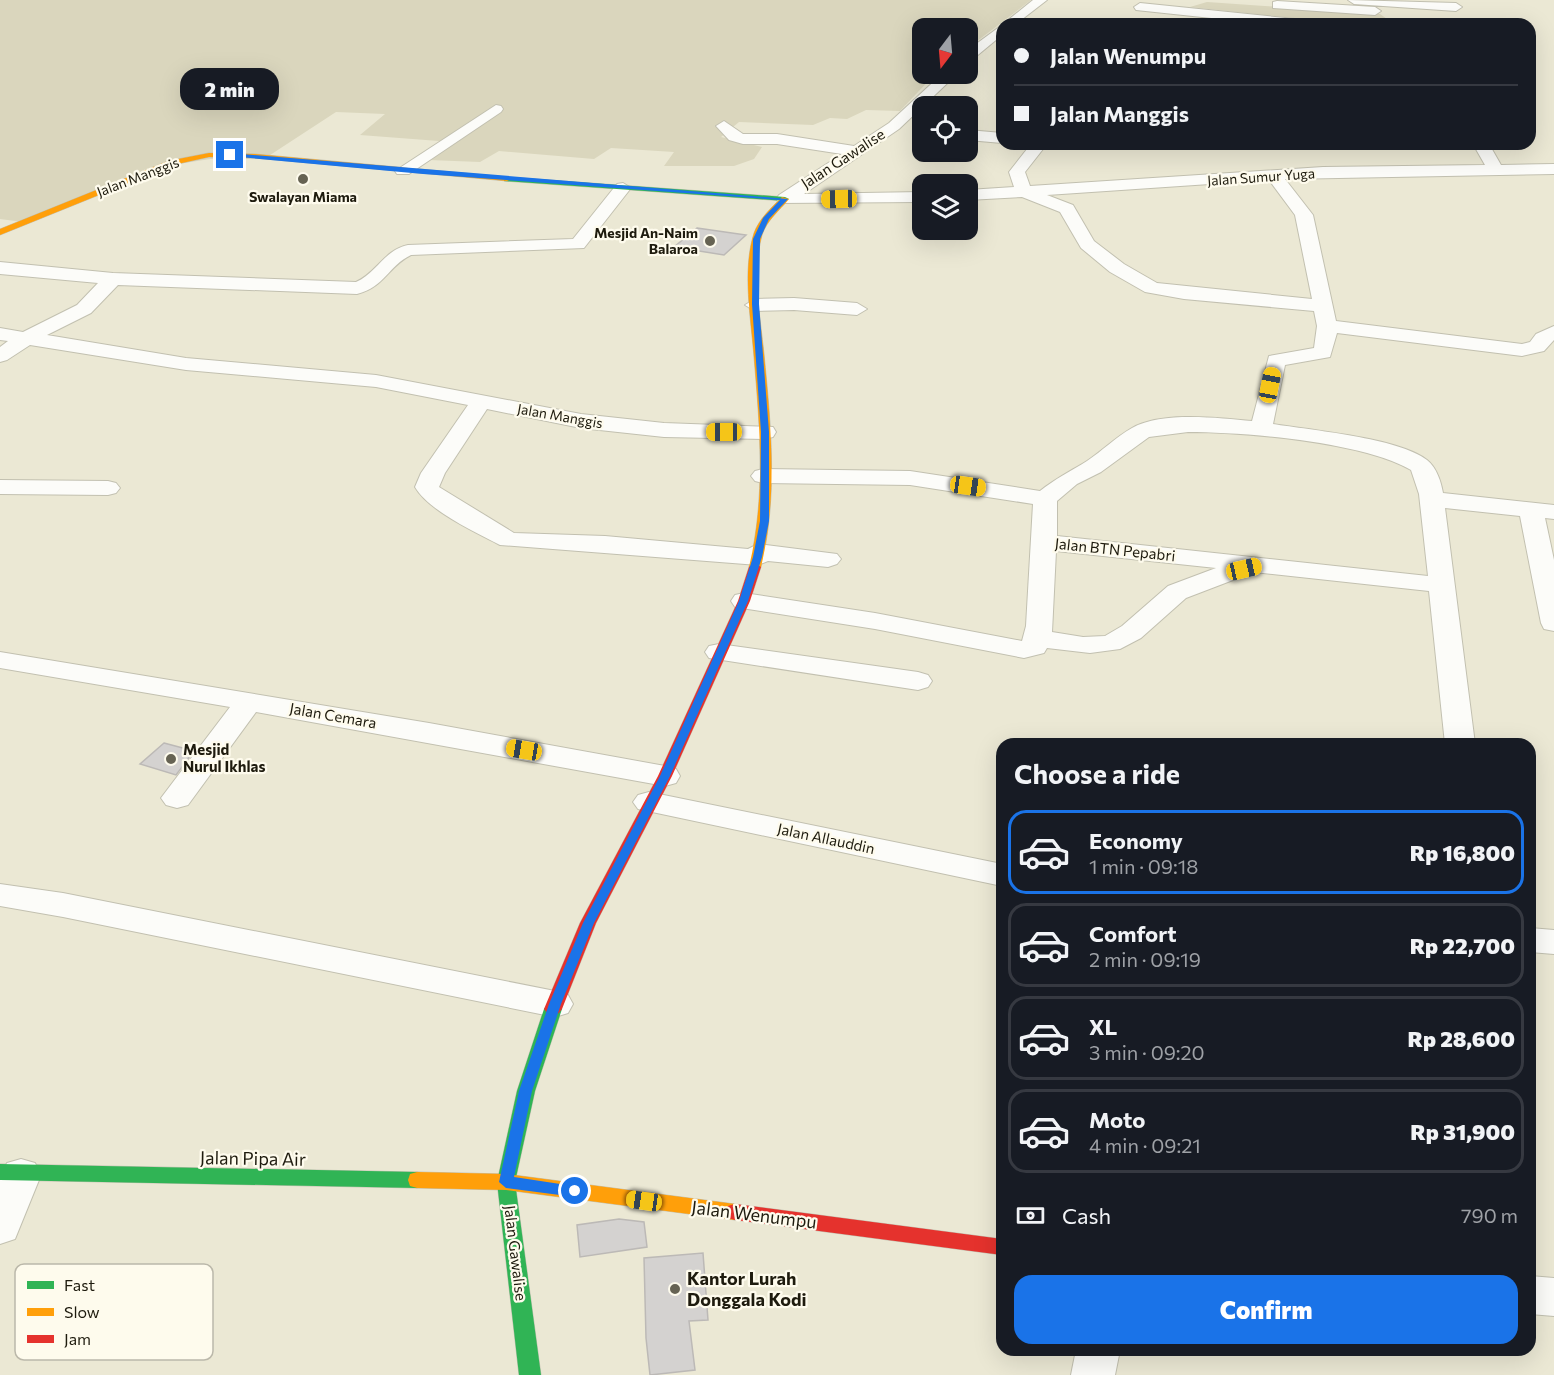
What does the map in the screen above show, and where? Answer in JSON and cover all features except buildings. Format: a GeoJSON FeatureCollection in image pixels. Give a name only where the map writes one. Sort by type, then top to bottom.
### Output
{"type":"FeatureCollection","features":[{"type":"Feature","properties":{"kind":"street"},"geometry":{"type":"LineString","coordinates":[[1016,18],[1041,0]]}},
{"type":"Feature","properties":{"kind":"street"},"geometry":{"type":"LineString","coordinates":[[1354,0],[1458,3],[1452,18]]}},
{"type":"Feature","properties":{"kind":"street"},"geometry":{"type":"LineString","coordinates":[[1188,16],[1182,7],[1199,1],[1218,1]]}},
{"type":"Feature","properties":{"kind":"street"},"geometry":{"type":"LineString","coordinates":[[1264,4],[1335,4],[1375,11]]}},
{"type":"Feature","properties":{"kind":"street"},"geometry":{"type":"LineString","coordinates":[[1140,8],[1217,18]]}},
{"type":"Feature","properties":{"kind":"street"},"geometry":{"type":"LineString","coordinates":[[978,48],[996,33]]}},
{"type":"Feature","properties":{"kind":"street","name":"Jalan Gawalise"},"geometry":{"type":"LineString","coordinates":[[530,1375],[506,1182],[525,1091],[555,1004],[588,923],[657,789],[744,601],[758,555],[765,521],[763,476],[765,432],[755,304],[756,239],[766,218],[785,199],[894,126],[938,84]]}},
{"type":"Feature","properties":{"kind":"street"},"geometry":{"type":"LineString","coordinates":[[403,171],[496,110]]}},
{"type":"Feature","properties":{"kind":"street"},"geometry":{"type":"LineString","coordinates":[[724,126],[735,137],[743,139],[777,139],[855,151]]}},
{"type":"Feature","properties":{"kind":"street"},"geometry":{"type":"LineString","coordinates":[[894,126],[912,129]]}},
{"type":"Feature","properties":{"kind":"street"},"geometry":{"type":"LineString","coordinates":[[978,136],[996,137]]}},
{"type":"Feature","properties":{"kind":"street"},"geometry":{"type":"LineString","coordinates":[[1034,150],[1017,172],[1025,192],[1066,209],[1087,244],[1117,268],[1152,288],[1522,350],[1534,349],[1554,332]]}},
{"type":"Feature","properties":{"kind":"street"},"geometry":{"type":"LineString","coordinates":[[1484,150],[1495,169]]}},
{"type":"Feature","properties":{"kind":"street","name":"Jalan Manggis"},"geometry":{"type":"LineString","coordinates":[[0,232],[171,163],[209,155],[255,156],[403,171],[785,199]]}},
{"type":"Feature","properties":{"kind":"street","name":"Jalan Sumur Yuga"},"geometry":{"type":"LineString","coordinates":[[978,194],[1273,175],[1495,169],[1554,170]]}},
{"type":"Feature","properties":{"kind":"street"},"geometry":{"type":"LineString","coordinates":[[1261,429],[1274,363],[1286,358],[1323,353],[1328,340],[1304,216],[1273,175]]}},
{"type":"Feature","properties":{"kind":"street"},"geometry":{"type":"LineString","coordinates":[[0,268],[113,279],[363,287],[372,282],[398,254],[408,250],[578,243],[623,188]]}},
{"type":"Feature","properties":{"kind":"street"},"geometry":{"type":"LineString","coordinates":[[785,199],[912,197]]}},
{"type":"Feature","properties":{"kind":"street"},"geometry":{"type":"LineString","coordinates":[[0,356],[26,338],[84,309],[113,279]]}},
{"type":"Feature","properties":{"kind":"street"},"geometry":{"type":"LineString","coordinates":[[755,304],[794,304],[857,309]]}},
{"type":"Feature","properties":{"kind":"street","name":"Jalan Manggis"},"geometry":{"type":"LineString","coordinates":[[0,333],[186,364],[376,381],[482,401],[530,413],[615,426],[703,432],[765,432]]}},
{"type":"Feature","properties":{"kind":"street"},"geometry":{"type":"LineString","coordinates":[[482,401],[438,464],[427,487],[430,492],[502,538],[518,541],[605,544],[828,559]]}},
{"type":"Feature","properties":{"kind":"street"},"geometry":{"type":"LineString","coordinates":[[1044,542],[1045,500],[1069,479],[1098,463],[1141,432],[1157,427],[1220,425],[1261,429],[1358,445],[1418,464],[1429,480],[1432,499],[1459,738]]}},
{"type":"Feature","properties":{"kind":"street"},"geometry":{"type":"LineString","coordinates":[[763,476],[910,478],[1045,500]]}},
{"type":"Feature","properties":{"kind":"street"},"geometry":{"type":"LineString","coordinates":[[0,487],[108,488]]}},
{"type":"Feature","properties":{"kind":"street"},"geometry":{"type":"LineString","coordinates":[[1432,499],[1542,511],[1554,622]]}},
{"type":"Feature","properties":{"kind":"street","name":"Jalan BTN Pepabri"},"geometry":{"type":"LineString","coordinates":[[1037,638],[1044,542],[1443,585]]}},
{"type":"Feature","properties":{"kind":"street"},"geometry":{"type":"LineString","coordinates":[[744,601],[875,621],[1024,650],[1034,647],[1037,638],[1099,646],[1121,639],[1141,626],[1176,592],[1211,577],[1260,565]]}},
{"type":"Feature","properties":{"kind":"street"},"geometry":{"type":"LineString","coordinates":[[719,652],[918,681]]}},
{"type":"Feature","properties":{"kind":"street","name":"Jalan Cemara"},"geometry":{"type":"LineString","coordinates":[[0,660],[249,702],[657,789]]}},
{"type":"Feature","properties":{"kind":"street"},"geometry":{"type":"LineString","coordinates":[[177,798],[249,702]]}},
{"type":"Feature","properties":{"kind":"street","name":"Jalan Allauddin"},"geometry":{"type":"LineString","coordinates":[[657,789],[996,874]]}},
{"type":"Feature","properties":{"kind":"street"},"geometry":{"type":"LineString","coordinates":[[0,895],[63,905],[555,1004]]}},
{"type":"Feature","properties":{"kind":"street"},"geometry":{"type":"LineString","coordinates":[[1536,940],[1554,942]]}},
{"type":"Feature","properties":{"kind":"street"},"geometry":{"type":"LineString","coordinates":[[0,1227],[10,1174]]}},
{"type":"Feature","properties":{"kind":"street","name":"Jalan Pipa Air"},"geometry":{"type":"LineString","coordinates":[[10,1174],[506,1182]]}},
{"type":"Feature","properties":{"kind":"street","name":"Jalan Wenumpu"},"geometry":{"type":"LineString","coordinates":[[506,1182],[996,1246]]}},
{"type":"Feature","properties":{"kind":"street"},"geometry":{"type":"LineString","coordinates":[[1536,1296],[1554,1297]]}},
{"type":"Feature","properties":{"kind":"street"},"geometry":{"type":"LineString","coordinates":[[1094,1375],[1097,1356]]}},
{"type":"Feature","properties":{"kind":"shaded area"},"geometry":{"type":"Polygon","coordinates":[[[0,0],[1031,0],[1007,18],[996,18],[996,27],[978,40],[978,18],[912,18],[912,84],[926,84],[900,111],[866,110],[847,119],[830,118],[813,125],[739,122],[721,137],[762,147],[754,159],[734,166],[664,166],[674,152],[611,148],[594,159],[499,151],[480,162],[429,160],[452,142],[360,135],[385,114],[336,112],[264,159],[210,159],[146,169],[23,222],[0,219],[0,0]]]}},
{"type":"Feature","properties":{"kind":"shaded area"},"geometry":{"type":"Polygon","coordinates":[[[1207,2],[1380,14],[1386,18],[1294,18],[1190,7],[1207,2]]]}},
{"type":"Feature","properties":{"kind":"traffic: fast"},"geometry":{"type":"LineString","coordinates":[[507,179],[785,199]]}},
{"type":"Feature","properties":{"kind":"traffic: fast"},"geometry":{"type":"LineString","coordinates":[[530,1375],[506,1182],[526,1091],[553,1009]]}},
{"type":"Feature","properties":{"kind":"traffic: fast"},"geometry":{"type":"LineString","coordinates":[[0,1172],[417,1180]]}},
{"type":"Feature","properties":{"kind":"traffic: slow"},"geometry":{"type":"LineString","coordinates":[[0,232],[171,163],[209,155],[255,156],[507,179]]}},
{"type":"Feature","properties":{"kind":"traffic: slow"},"geometry":{"type":"LineString","coordinates":[[755,567],[762,540],[767,482],[754,263],[761,228],[785,199]]}},
{"type":"Feature","properties":{"kind":"traffic: slow"},"geometry":{"type":"LineString","coordinates":[[417,1180],[506,1182],[735,1212]]}},
{"type":"Feature","properties":{"kind":"traffic: jam"},"geometry":{"type":"LineString","coordinates":[[553,1009],[588,923],[665,776],[744,601],[755,567]]}},
{"type":"Feature","properties":{"kind":"traffic: jam"},"geometry":{"type":"LineString","coordinates":[[735,1212],[996,1246]]}},
{"type":"Feature","properties":{"kind":"place","name":"Swalayan Miama"},"geometry":{"type":"Point","coordinates":[303,179]}},
{"type":"Feature","properties":{"kind":"place","name":"Mesjid An-Naim Balaroa"},"geometry":{"type":"Point","coordinates":[710,241]}},
{"type":"Feature","properties":{"kind":"place","name":"Mesjid Nurul Ikhlas"},"geometry":{"type":"Point","coordinates":[171,759]}},
{"type":"Feature","properties":{"kind":"place","name":"Kantor Lurah Donggala Kodi"},"geometry":{"type":"Point","coordinates":[675,1289]}},
{"type":"Feature","properties":{"kind":"route"},"geometry":{"type":"LineString","coordinates":[[230,155],[423,173],[785,199],[766,218],[756,239],[755,304],[765,432],[763,476],[765,521],[758,557],[744,601],[719,652],[665,776],[588,923],[555,1004],[525,1091],[506,1182],[575,1191]]}}]}
